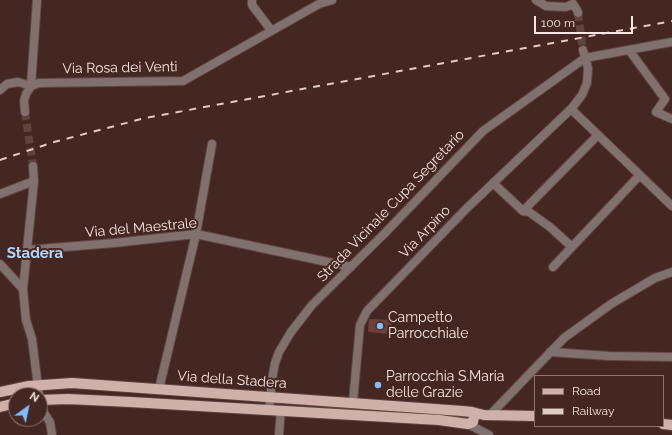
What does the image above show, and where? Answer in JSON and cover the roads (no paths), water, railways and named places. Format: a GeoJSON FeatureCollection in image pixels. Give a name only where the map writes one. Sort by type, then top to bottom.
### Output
{"type":"FeatureCollection","features":[{"type":"Feature","properties":{"kind":"main road","name":"Via della Stadera"},"geometry":{"type":"LineString","coordinates":[[48,388],[72,384],[353,402],[446,409],[472,418]]}},
{"type":"Feature","properties":{"kind":"main road","name":"Via della Stadera"},"geometry":{"type":"LineString","coordinates":[[48,400],[119,401],[439,420],[472,418]]}},
{"type":"Feature","properties":{"kind":"main road"},"geometry":{"type":"LineString","coordinates":[[439,420],[447,415],[446,409]]}},
{"type":"Feature","properties":{"kind":"main road"},"geometry":{"type":"LineString","coordinates":[[472,418],[534,416]]}},
{"type":"Feature","properties":{"kind":"street"},"geometry":{"type":"LineString","coordinates":[[25,112],[24,101],[31,86],[37,0]]}},
{"type":"Feature","properties":{"kind":"street"},"geometry":{"type":"LineString","coordinates":[[252,0],[252,5],[271,30]]}},
{"type":"Feature","properties":{"kind":"street","name":"Via Rosa dei Venti"},"geometry":{"type":"LineString","coordinates":[[0,90],[7,84],[18,82],[31,86],[39,83],[182,81],[319,4],[332,0]]}},
{"type":"Feature","properties":{"kind":"street"},"geometry":{"type":"LineString","coordinates":[[536,0],[546,6],[566,6],[574,2],[578,13]]}},
{"type":"Feature","properties":{"kind":"street"},"geometry":{"type":"LineString","coordinates":[[584,54],[629,50],[672,42]]}},
{"type":"Feature","properties":{"kind":"street"},"geometry":{"type":"LineString","coordinates":[[629,50],[665,99],[656,112],[672,119]]}},
{"type":"Feature","properties":{"kind":"street","name":"Via Arpino"},"geometry":{"type":"LineString","coordinates":[[353,402],[360,325],[367,311],[467,208],[571,109],[582,95],[587,83],[588,68],[584,54]]}},
{"type":"Feature","properties":{"kind":"street","name":"Strada Vicinale Cupa Segretario"},"geometry":{"type":"LineString","coordinates":[[269,410],[272,380],[279,352],[291,332],[312,305],[384,234],[483,131],[584,54]]}},
{"type":"Feature","properties":{"kind":"street"},"geometry":{"type":"LineString","coordinates":[[571,109],[672,206]]}},
{"type":"Feature","properties":{"kind":"street"},"geometry":{"type":"LineString","coordinates":[[523,211],[598,135]]}},
{"type":"Feature","properties":{"kind":"street"},"geometry":{"type":"LineString","coordinates":[[159,389],[196,234],[212,144]]}},
{"type":"Feature","properties":{"kind":"street"},"geometry":{"type":"LineString","coordinates":[[33,166],[34,181],[23,289],[26,320],[32,339],[39,387]]}},
{"type":"Feature","properties":{"kind":"street"},"geometry":{"type":"LineString","coordinates":[[553,267],[640,175]]}},
{"type":"Feature","properties":{"kind":"street"},"geometry":{"type":"LineString","coordinates":[[0,194],[34,181]]}},
{"type":"Feature","properties":{"kind":"street"},"geometry":{"type":"LineString","coordinates":[[493,183],[523,211],[529,212],[550,227],[572,247]]}},
{"type":"Feature","properties":{"kind":"street","name":"Via del Maestrale"},"geometry":{"type":"LineString","coordinates":[[27,250],[114,243],[196,234],[351,267]]}},
{"type":"Feature","properties":{"kind":"street"},"geometry":{"type":"LineString","coordinates":[[0,264],[23,289]]}},
{"type":"Feature","properties":{"kind":"street"},"geometry":{"type":"LineString","coordinates":[[489,435],[480,431],[472,418],[550,352],[564,338],[611,304],[655,278],[672,272]]}},
{"type":"Feature","properties":{"kind":"street"},"geometry":{"type":"LineString","coordinates":[[550,352],[609,356],[672,357]]}},
{"type":"Feature","properties":{"kind":"street"},"geometry":{"type":"LineString","coordinates":[[279,435],[281,410]]}},
{"type":"Feature","properties":{"kind":"street"},"geometry":{"type":"LineString","coordinates":[[48,419],[50,422],[52,435]]}},
{"type":"Feature","properties":{"kind":"tunnel"},"geometry":{"type":"LineString","coordinates":[[578,13],[583,50]]}},
{"type":"Feature","properties":{"kind":"tunnel"},"geometry":{"type":"LineString","coordinates":[[25,112],[33,166]]}},
{"type":"Feature","properties":{"kind":"railway"},"geometry":{"type":"LineString","coordinates":[[0,160],[54,142],[145,118],[672,21]]}},
{"type":"Feature","properties":{"kind":"place","name":"Campetto Parrocchiale"},"geometry":{"type":"Point","coordinates":[380,326]}},
{"type":"Feature","properties":{"kind":"place","name":"Parrocchia S.Maria delle Grazie"},"geometry":{"type":"Point","coordinates":[378,385]}},
{"type":"Feature","properties":{"kind":"district","name":"Stadera"},"geometry":{"type":"Point","coordinates":[35,253]}}]}
